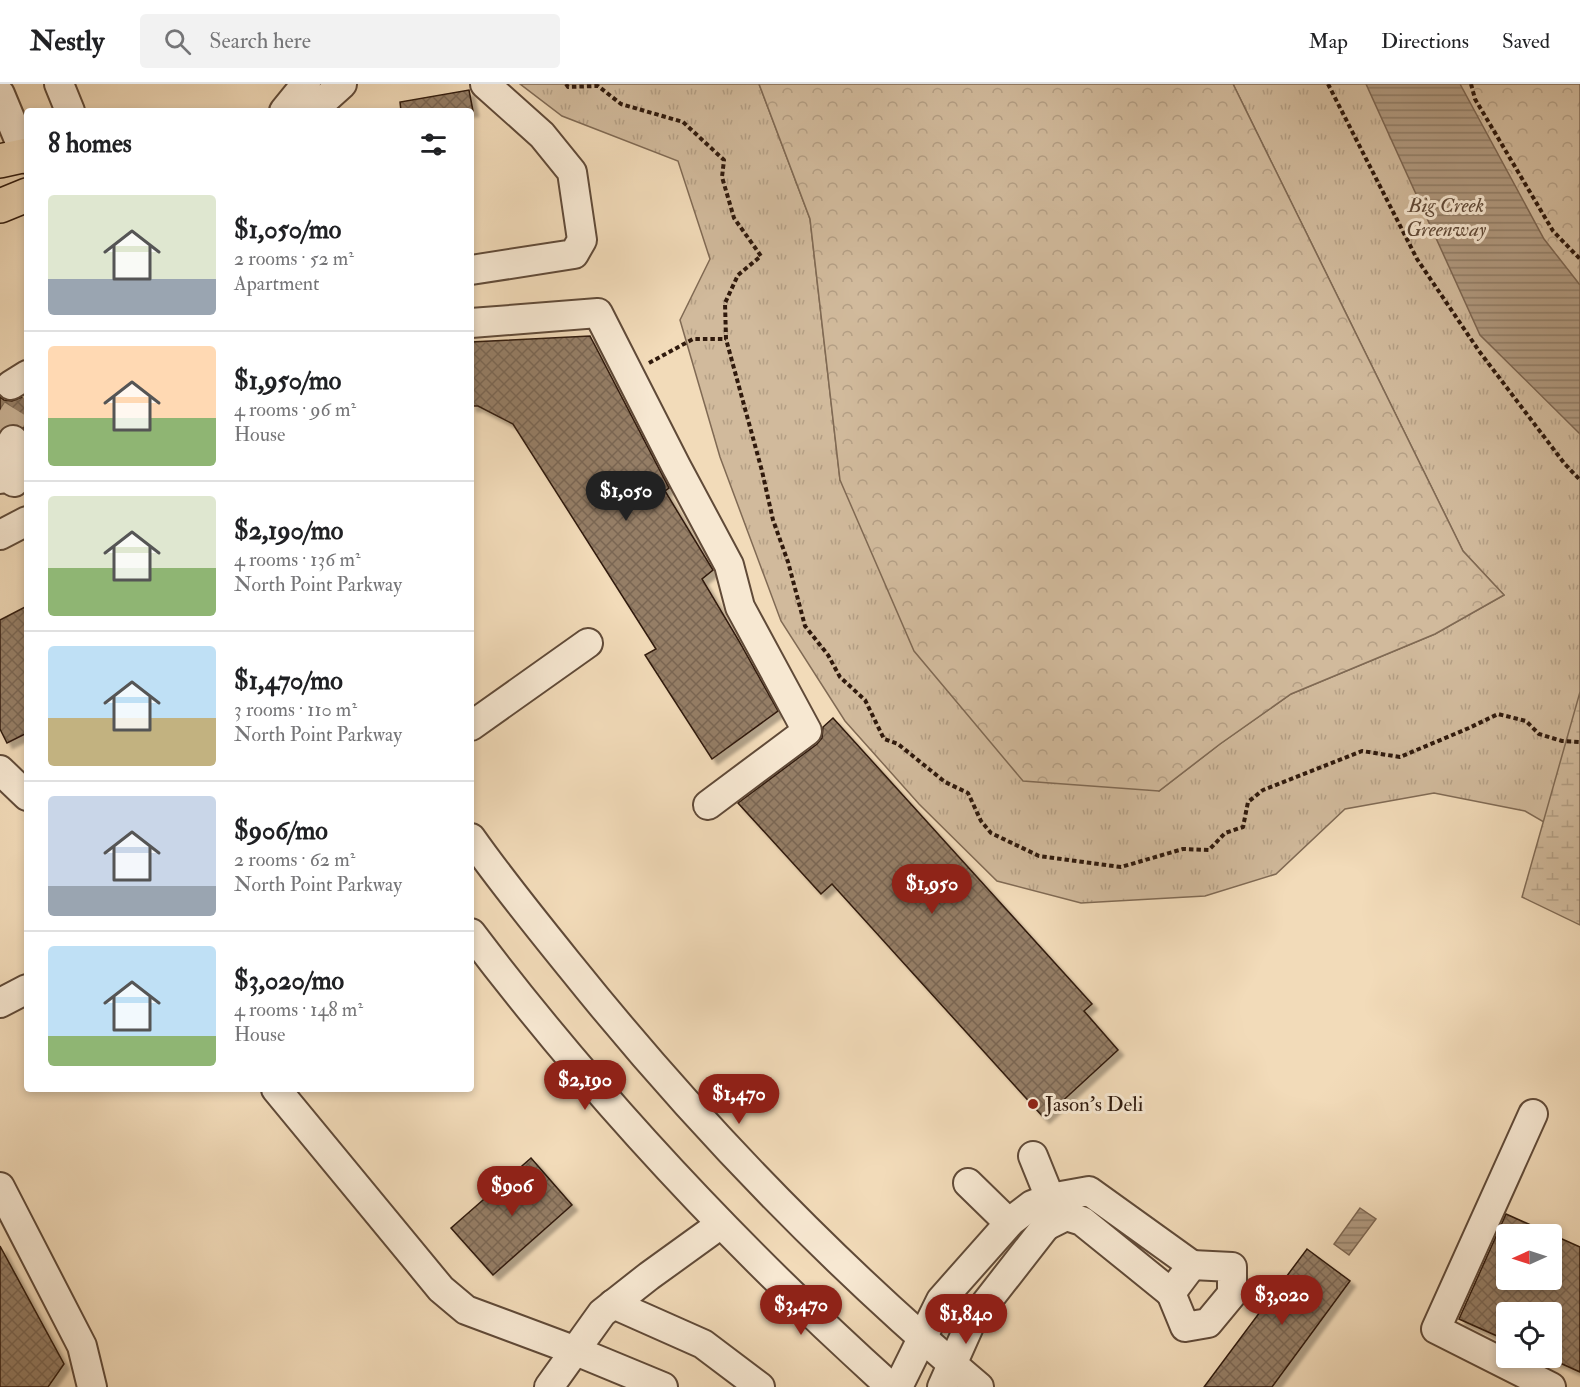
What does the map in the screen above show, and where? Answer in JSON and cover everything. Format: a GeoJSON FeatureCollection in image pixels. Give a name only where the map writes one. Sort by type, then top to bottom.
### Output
{"type":"FeatureCollection","features":[{"type":"Feature","properties":{"kind":"main road"},"geometry":{"type":"LineString","coordinates":[[0,206],[24,196]]}},
{"type":"Feature","properties":{"kind":"street"},"geometry":{"type":"LineString","coordinates":[[59,84],[69,108]]}},
{"type":"Feature","properties":{"kind":"street"},"geometry":{"type":"LineString","coordinates":[[474,270],[574,254],[582,240],[572,172],[542,135],[485,84]]}},
{"type":"Feature","properties":{"kind":"street"},"geometry":{"type":"LineString","coordinates":[[0,94],[20,158]]}},
{"type":"Feature","properties":{"kind":"street"},"geometry":{"type":"LineString","coordinates":[[292,108],[323,97]]}},
{"type":"Feature","properties":{"kind":"street"},"geometry":{"type":"LineString","coordinates":[[474,323],[597,313],[729,565],[740,607],[807,731],[708,805]]}},
{"type":"Feature","properties":{"kind":"street"},"geometry":{"type":"LineString","coordinates":[[0,535],[24,523]]}},
{"type":"Feature","properties":{"kind":"street"},"geometry":{"type":"LineString","coordinates":[[474,724],[588,643]]}},
{"type":"Feature","properties":{"kind":"street"},"geometry":{"type":"LineString","coordinates":[[0,770],[24,793]]}},
{"type":"Feature","properties":{"kind":"street"},"geometry":{"type":"LineString","coordinates":[[474,842],[585,985],[697,1114],[820,1242],[922,1338],[947,1376],[979,1387]]}},
{"type":"Feature","properties":{"kind":"street"},"geometry":{"type":"LineString","coordinates":[[474,937],[594,1085],[654,1153],[788,1291],[891,1387]]}},
{"type":"Feature","properties":{"kind":"street"},"geometry":{"type":"LineString","coordinates":[[0,1003],[24,991]]}},
{"type":"Feature","properties":{"kind":"street"},"geometry":{"type":"LineString","coordinates":[[278,1092],[441,1289],[466,1310],[576,1351],[663,1387]]}},
{"type":"Feature","properties":{"kind":"street"},"geometry":{"type":"LineString","coordinates":[[1533,1114],[1436,1329],[1551,1387]]}},
{"type":"Feature","properties":{"kind":"street"},"geometry":{"type":"LineString","coordinates":[[1033,1156],[1050,1198],[1046,1226]]}},
{"type":"Feature","properties":{"kind":"street"},"geometry":{"type":"LineString","coordinates":[[968,1183],[1009,1223]]}},
{"type":"Feature","properties":{"kind":"street"},"geometry":{"type":"LineString","coordinates":[[0,1187],[82,1346],[92,1387]]}},
{"type":"Feature","properties":{"kind":"street"},"geometry":{"type":"LineString","coordinates":[[898,1387],[941,1300],[1009,1223],[1032,1205],[1050,1198],[1089,1191],[1192,1265],[1232,1267],[1232,1294],[1208,1323],[1185,1327],[1171,1293],[1082,1221],[1066,1216],[1046,1226],[971,1322],[947,1376]]}},
{"type":"Feature","properties":{"kind":"street"},"geometry":{"type":"LineString","coordinates":[[549,1387],[602,1313],[721,1224]]}},
{"type":"Feature","properties":{"kind":"street"},"geometry":{"type":"LineString","coordinates":[[1171,1293],[1192,1265]]}},
{"type":"Feature","properties":{"kind":"street"},"geometry":{"type":"LineString","coordinates":[[614,1304],[703,1344],[760,1387]]}},
{"type":"Feature","properties":{"kind":"path"},"geometry":{"type":"LineString","coordinates":[[566,84],[568,87],[598,86],[621,104],[683,122],[724,160],[722,177],[734,218],[761,256],[738,275],[725,303],[726,339],[773,520],[788,562],[805,626],[828,654],[840,677],[865,700],[884,739],[898,744],[945,782],[968,793],[981,821],[991,833],[1039,856],[1121,867],[1184,849],[1209,850],[1226,833],[1244,827],[1248,802],[1263,789],[1362,751],[1400,757],[1498,714],[1526,721],[1539,734],[1562,741],[1580,742]]}},
{"type":"Feature","properties":{"kind":"path"},"geometry":{"type":"LineString","coordinates":[[1328,84],[1417,259],[1479,351],[1564,463],[1580,480]]}},
{"type":"Feature","properties":{"kind":"path"},"geometry":{"type":"LineString","coordinates":[[1471,84],[1475,99],[1552,231],[1580,259]]}},
{"type":"Feature","properties":{"kind":"path"},"geometry":{"type":"LineString","coordinates":[[629,374],[693,339],[726,339]]}},
{"type":"Feature","properties":{"kind":"green space","name":"Big Creek Greenway"},"geometry":{"type":"Polygon","coordinates":[[[520,84],[759,84],[810,219],[840,480],[1159,791],[1291,694],[1435,634],[1504,595],[1463,551],[1233,84],[1580,84],[1580,843],[1525,811],[1434,793],[1345,809],[1276,874],[1205,896],[1081,903],[997,881],[919,804],[845,721],[781,621],[720,457],[680,320],[710,259],[678,161],[562,116],[520,84]]]}},
{"type":"Feature","properties":{"kind":"green space"},"geometry":{"type":"Polygon","coordinates":[[[759,84],[1233,84],[1463,551],[1504,595],[1435,634],[1291,694],[1159,791],[1023,781],[914,651],[840,480],[810,219],[759,84]]]}},
{"type":"Feature","properties":{"kind":"green space"},"geometry":{"type":"Polygon","coordinates":[[[1443,84],[1580,84],[1580,300],[1443,84]]]}},
{"type":"Feature","properties":{"kind":"green space"},"geometry":{"type":"Polygon","coordinates":[[[1580,692],[1580,925],[1522,897],[1580,692]]]}},
{"type":"Feature","properties":{"kind":"shaded area"},"geometry":{"type":"Polygon","coordinates":[[[1366,84],[1460,84],[1544,239],[1580,285],[1580,434],[1480,335],[1366,84]]]}},
{"type":"Feature","properties":{"kind":"shaded area"},"geometry":{"type":"Polygon","coordinates":[[[1360,1208],[1376,1219],[1349,1255],[1334,1244],[1360,1208]]]}},
{"type":"Feature","properties":{"kind":"building"},"geometry":{"type":"Polygon","coordinates":[[[469,90],[472,108],[401,108],[400,102],[469,90]]]}},
{"type":"Feature","properties":{"kind":"building"},"geometry":{"type":"Polygon","coordinates":[[[590,336],[669,488],[665,491],[713,570],[702,579],[778,711],[712,759],[645,655],[656,649],[513,424],[474,406],[474,342],[590,336]]]}},
{"type":"Feature","properties":{"kind":"building"},"geometry":{"type":"Polygon","coordinates":[[[24,396],[24,429],[14,424],[4,426],[0,424],[0,397],[12,401],[24,396]]]}},
{"type":"Feature","properties":{"kind":"building"},"geometry":{"type":"Polygon","coordinates":[[[24,608],[24,734],[7,743],[0,729],[0,620],[24,608]]]}},
{"type":"Feature","properties":{"kind":"building"},"geometry":{"type":"Polygon","coordinates":[[[833,718],[1092,1004],[1084,1011],[1118,1050],[1044,1118],[832,884],[821,894],[738,803],[817,744],[822,738],[823,727],[833,718]]]}},
{"type":"Feature","properties":{"kind":"building"},"geometry":{"type":"Polygon","coordinates":[[[531,1158],[572,1205],[493,1275],[451,1228],[531,1158]]]}},
{"type":"Feature","properties":{"kind":"building"},"geometry":{"type":"Polygon","coordinates":[[[1506,1214],[1528,1224],[1502,1224],[1506,1214]]]}},
{"type":"Feature","properties":{"kind":"building"},"geometry":{"type":"Polygon","coordinates":[[[1496,1236],[1496,1290],[1562,1290],[1562,1239],[1580,1247],[1580,1372],[1562,1364],[1562,1302],[1496,1302],[1496,1336],[1459,1319],[1496,1236]]]}},
{"type":"Feature","properties":{"kind":"building"},"geometry":{"type":"Polygon","coordinates":[[[0,1246],[64,1364],[48,1387],[0,1387],[0,1246]]]}},
{"type":"Feature","properties":{"kind":"building"},"geometry":{"type":"Polygon","coordinates":[[[1307,1249],[1350,1281],[1272,1387],[1204,1387],[1307,1249]]]}},
{"type":"Feature","properties":{"kind":"tunnel"},"geometry":{"type":"LineString","coordinates":[[2,434],[24,398]]}},
{"type":"Feature","properties":{"kind":"place","name":"Jason's Deli"},"geometry":{"type":"Point","coordinates":[1033,1104]}}]}
